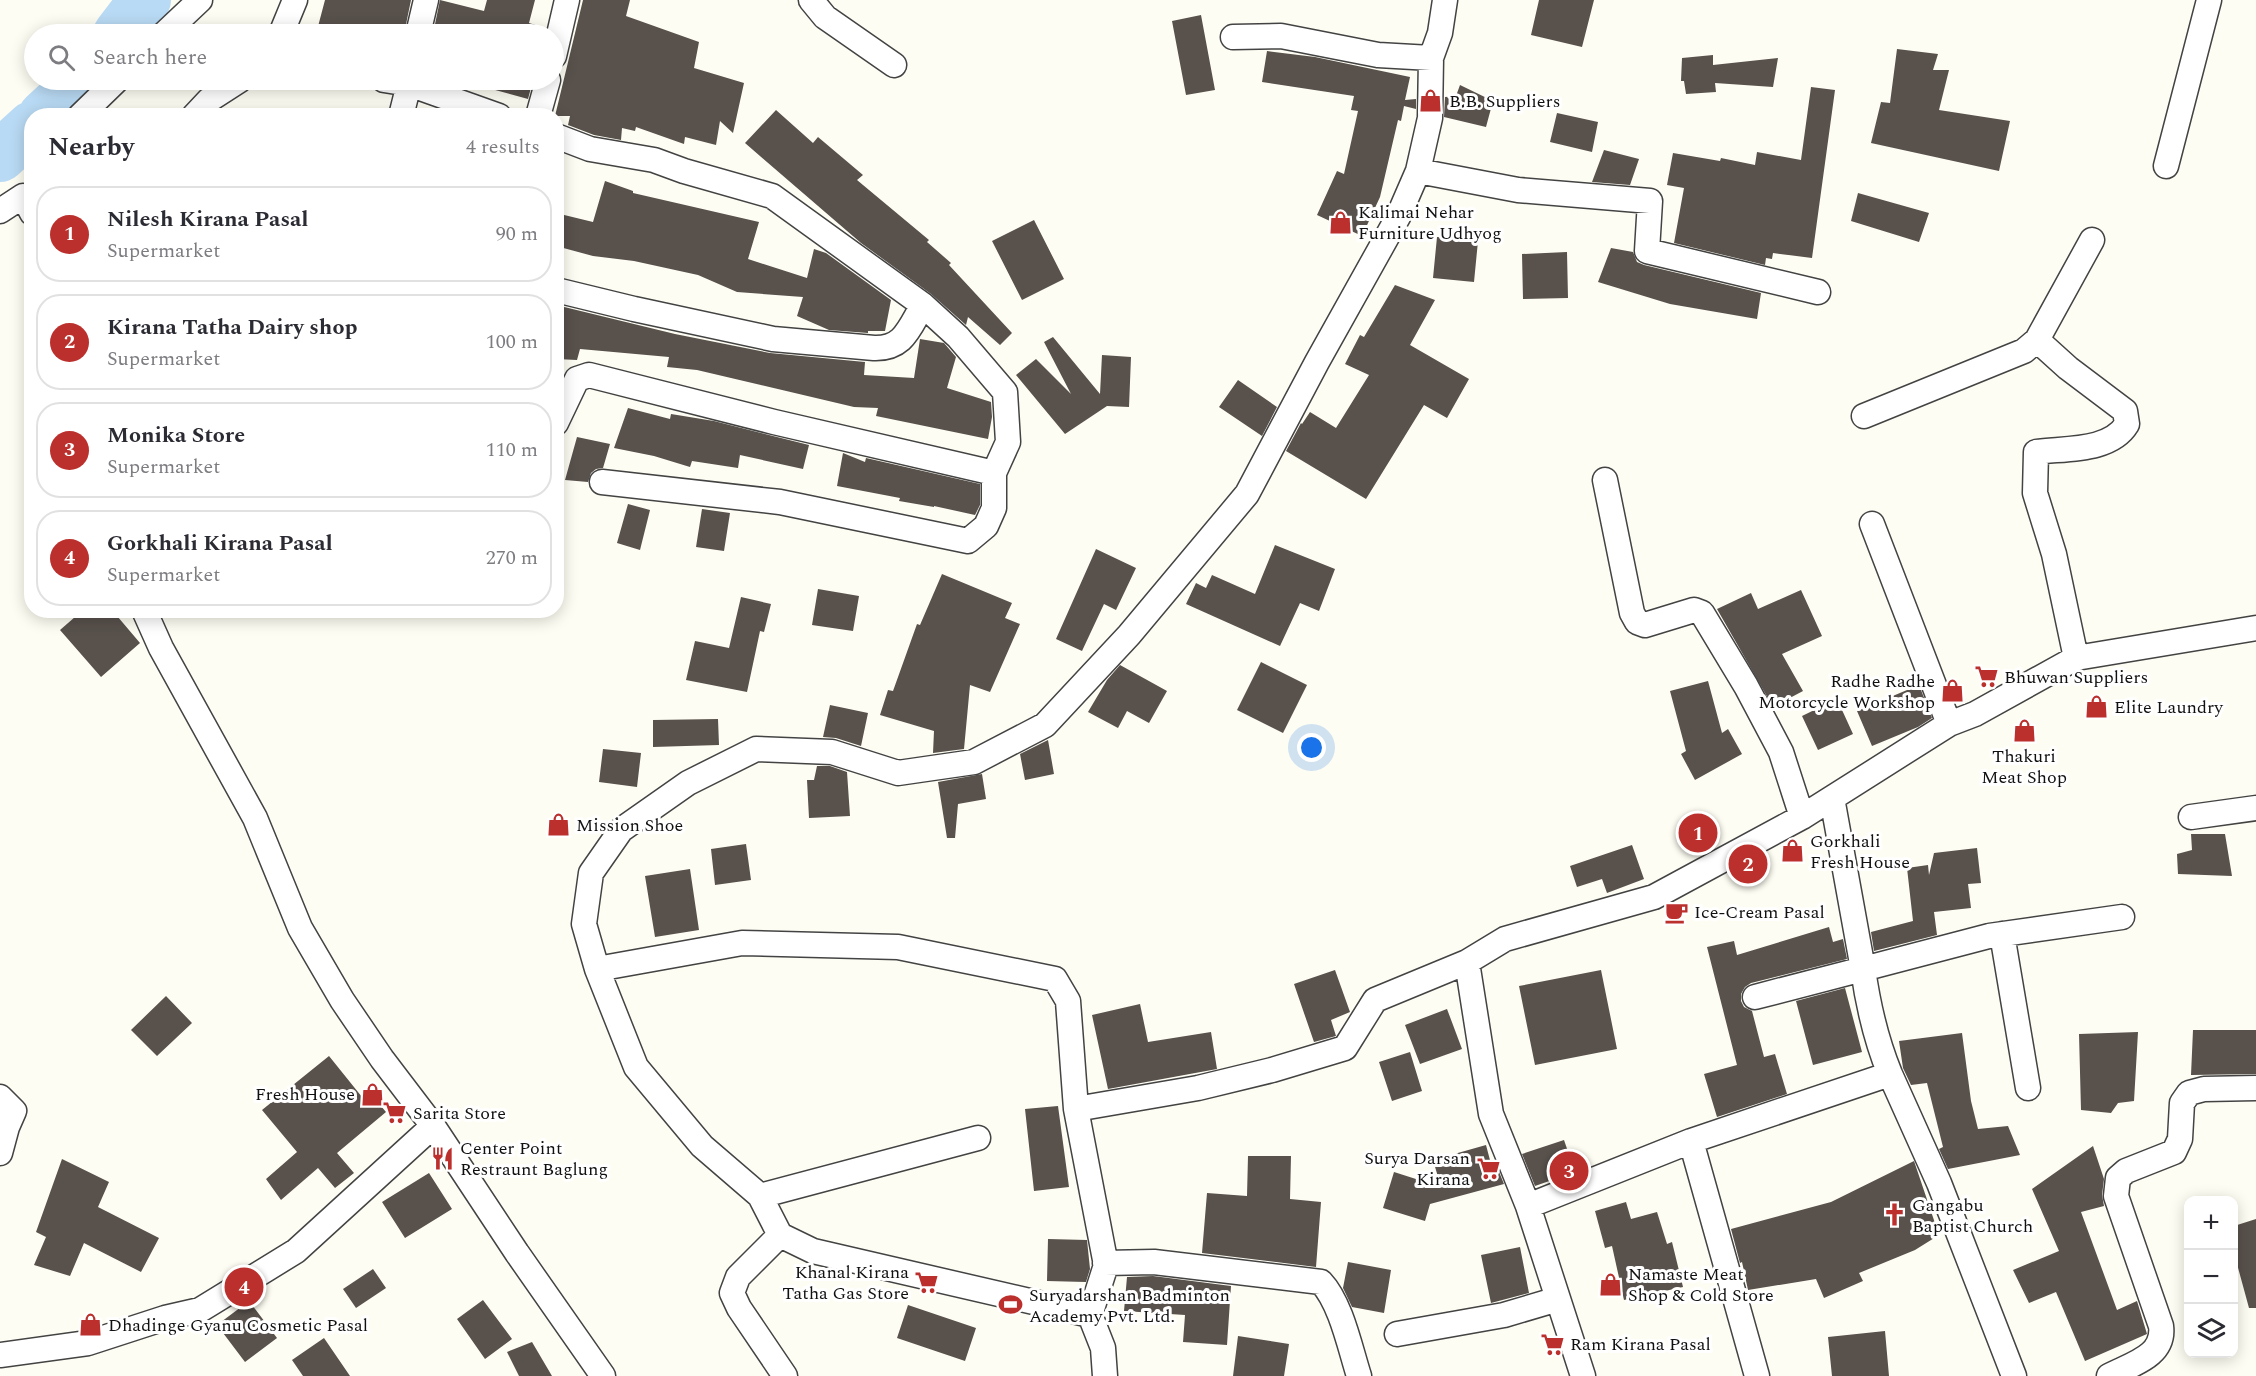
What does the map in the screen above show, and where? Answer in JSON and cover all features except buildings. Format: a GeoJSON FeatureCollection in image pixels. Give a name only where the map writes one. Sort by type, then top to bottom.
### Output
{"type":"FeatureCollection","features":[{"type":"Feature","properties":{"kind":"street"},"geometry":{"type":"LineString","coordinates":[[175,24],[200,0]]}},
{"type":"Feature","properties":{"kind":"street"},"geometry":{"type":"LineString","coordinates":[[285,24],[296,0]]}},
{"type":"Feature","properties":{"kind":"street"},"geometry":{"type":"LineString","coordinates":[[420,24],[426,0]]}},
{"type":"Feature","properties":{"kind":"street"},"geometry":{"type":"LineString","coordinates":[[561,24],[567,0]]}},
{"type":"Feature","properties":{"kind":"street"},"geometry":{"type":"LineString","coordinates":[[811,0],[825,16],[894,65]]}},
{"type":"Feature","properties":{"kind":"street"},"geometry":{"type":"LineString","coordinates":[[1090,1315],[813,1251],[780,1235],[760,1196],[702,1146],[636,1067],[597,969],[584,924],[591,873],[621,830],[688,783],[756,749],[832,752],[898,772],[974,762],[1045,725],[1129,635],[1247,494],[1317,362],[1398,218],[1418,171],[1430,118],[1431,58],[1440,33],[1445,0]]}},
{"type":"Feature","properties":{"kind":"street"},"geometry":{"type":"LineString","coordinates":[[2166,166],[2209,0]]}},
{"type":"Feature","properties":{"kind":"street"},"geometry":{"type":"LineString","coordinates":[[1233,37],[1281,36],[1378,55],[1431,58]]}},
{"type":"Feature","properties":{"kind":"street"},"geometry":{"type":"LineString","coordinates":[[88,108],[107,90]]}},
{"type":"Feature","properties":{"kind":"street"},"geometry":{"type":"LineString","coordinates":[[202,108],[224,90]]}},
{"type":"Feature","properties":{"kind":"street"},"geometry":{"type":"LineString","coordinates":[[403,108],[408,90]]}},
{"type":"Feature","properties":{"kind":"street"},"geometry":{"type":"LineString","coordinates":[[431,90],[478,108]]}},
{"type":"Feature","properties":{"kind":"street"},"geometry":{"type":"LineString","coordinates":[[540,108],[545,90]]}},
{"type":"Feature","properties":{"kind":"street"},"geometry":{"type":"LineString","coordinates":[[564,139],[590,149],[654,160],[772,196],[923,305],[958,337],[1005,392],[1008,442],[994,473],[994,508],[986,526],[968,541],[780,502],[602,482]]}},
{"type":"Feature","properties":{"kind":"street"},"geometry":{"type":"LineString","coordinates":[[1418,171],[1518,190],[1650,201],[1647,251],[1818,292]]}},
{"type":"Feature","properties":{"kind":"street"},"geometry":{"type":"LineString","coordinates":[[0,211],[24,199]]}},
{"type":"Feature","properties":{"kind":"street"},"geometry":{"type":"LineString","coordinates":[[1864,416],[2024,351],[2037,340],[2092,240]]}},
{"type":"Feature","properties":{"kind":"street"},"geometry":{"type":"LineString","coordinates":[[564,292],[773,339],[888,349],[903,339],[923,305]]}},
{"type":"Feature","properties":{"kind":"street"},"geometry":{"type":"LineString","coordinates":[[2037,340],[2068,368],[2125,411],[2127,424],[2121,435],[2099,444],[2036,452],[2035,493],[2054,554],[2076,658]]}},
{"type":"Feature","properties":{"kind":"street"},"geometry":{"type":"LineString","coordinates":[[564,406],[577,379],[589,375],[774,422],[994,473]]}},
{"type":"Feature","properties":{"kind":"street"},"geometry":{"type":"LineString","coordinates":[[1605,480],[1632,613],[1637,622],[1646,626],[1694,610],[1702,613],[1746,686],[1781,752],[1802,817]]}},
{"type":"Feature","properties":{"kind":"street"},"geometry":{"type":"LineString","coordinates":[[1872,524],[1950,724]]}},
{"type":"Feature","properties":{"kind":"street"},"geometry":{"type":"LineString","coordinates":[[148,618],[161,648],[255,818],[300,928],[342,1000],[382,1059],[433,1126],[517,1253],[603,1376]]}},
{"type":"Feature","properties":{"kind":"street"},"geometry":{"type":"LineString","coordinates":[[1076,1110],[1198,1088],[1272,1070],[1345,1048],[1375,1000],[1467,962],[1505,939],[1533,929],[1654,897],[1802,817],[1950,724],[1975,714],[2076,658],[2256,628]]}},
{"type":"Feature","properties":{"kind":"street"},"geometry":{"type":"LineString","coordinates":[[1832,798],[1867,999],[1881,1051],[1940,1183],[2014,1376]]}},
{"type":"Feature","properties":{"kind":"street"},"geometry":{"type":"LineString","coordinates":[[2191,817],[2256,808]]}},
{"type":"Feature","properties":{"kind":"street"},"geometry":{"type":"LineString","coordinates":[[1755,997],[2002,934],[2122,917]]}},
{"type":"Feature","properties":{"kind":"street"},"geometry":{"type":"LineString","coordinates":[[2002,934],[2028,1088]]}},
{"type":"Feature","properties":{"kind":"street"},"geometry":{"type":"LineString","coordinates":[[597,969],[742,943],[898,947],[1055,979],[1068,1001],[1076,1110],[1106,1263],[1090,1315],[1103,1348],[1105,1376]]}},
{"type":"Feature","properties":{"kind":"street"},"geometry":{"type":"LineString","coordinates":[[1467,962],[1491,1114],[1528,1206],[1582,1376]]}},
{"type":"Feature","properties":{"kind":"street"},"geometry":{"type":"LineString","coordinates":[[1528,1206],[1692,1141],[1890,1074]]}},
{"type":"Feature","properties":{"kind":"street"},"geometry":{"type":"LineString","coordinates":[[2109,1376],[2155,1352],[2163,1337],[2116,1196],[2118,1178],[2126,1171],[2174,1152],[2180,1139],[2182,1103],[2189,1093],[2204,1089],[2256,1088]]}},
{"type":"Feature","properties":{"kind":"street"},"geometry":{"type":"LineString","coordinates":[[0,1097],[14,1111],[0,1153]]}},
{"type":"Feature","properties":{"kind":"street"},"geometry":{"type":"LineString","coordinates":[[0,1355],[88,1343],[165,1317],[200,1310],[296,1251],[433,1126]]}},
{"type":"Feature","properties":{"kind":"street"},"geometry":{"type":"LineString","coordinates":[[760,1196],[978,1138]]}},
{"type":"Feature","properties":{"kind":"street"},"geometry":{"type":"LineString","coordinates":[[1692,1141],[1757,1376]]}},
{"type":"Feature","properties":{"kind":"street"},"geometry":{"type":"LineString","coordinates":[[780,1235],[738,1277],[732,1293],[739,1308],[785,1376]]}},
{"type":"Feature","properties":{"kind":"street"},"geometry":{"type":"LineString","coordinates":[[1106,1263],[1154,1262],[1321,1282],[1328,1290],[1359,1376]]}},
{"type":"Feature","properties":{"kind":"street"},"geometry":{"type":"LineString","coordinates":[[1397,1334],[1504,1315],[1558,1299]]}},
{"type":"Feature","properties":{"kind":"waterway"},"geometry":{"type":"LineString","coordinates":[[127,24],[145,0]]}},
{"type":"Feature","properties":{"kind":"waterway"},"geometry":{"type":"LineString","coordinates":[[53,108],[72,90]]}},
{"type":"Feature","properties":{"kind":"waterway"},"geometry":{"type":"LineString","coordinates":[[0,156],[24,134]]}},
{"type":"Feature","properties":{"kind":"place","name":"B.B. Suppliers"},"geometry":{"type":"Point","coordinates":[1431,101]}},
{"type":"Feature","properties":{"kind":"place","name":"Kalimai Nehar Furniture Udhyog"},"geometry":{"type":"Point","coordinates":[1340,222]}},
{"type":"Feature","properties":{"kind":"place","name":"Bhuwan Suppliers"},"geometry":{"type":"Point","coordinates":[1986,677]}},
{"type":"Feature","properties":{"kind":"place","name":"Radhe Radhe Motorcycle Workshop"},"geometry":{"type":"Point","coordinates":[1953,691]}},
{"type":"Feature","properties":{"kind":"place","name":"Elite Laundry"},"geometry":{"type":"Point","coordinates":[2096,707]}},
{"type":"Feature","properties":{"kind":"place","name":"Thakuri Meat Shop"},"geometry":{"type":"Point","coordinates":[2024,730]}},
{"type":"Feature","properties":{"kind":"place","name":"Mission Shoe"},"geometry":{"type":"Point","coordinates":[558,825]}},
{"type":"Feature","properties":{"kind":"place","name":"Nilesh Kirana Pasal"},"geometry":{"type":"Point","coordinates":[1698,833]}},
{"type":"Feature","properties":{"kind":"place","name":"Gorkhali Fresh House"},"geometry":{"type":"Point","coordinates":[1792,851]}},
{"type":"Feature","properties":{"kind":"place","name":"Kirana Tatha Dairy shop"},"geometry":{"type":"Point","coordinates":[1748,864]}},
{"type":"Feature","properties":{"kind":"place","name":"Ice-Cream Pasal"},"geometry":{"type":"Point","coordinates":[1676,912]}},
{"type":"Feature","properties":{"kind":"place","name":"Fresh House"},"geometry":{"type":"Point","coordinates":[373,1094]}},
{"type":"Feature","properties":{"kind":"place","name":"Sarita Store"},"geometry":{"type":"Point","coordinates":[395,1113]}},
{"type":"Feature","properties":{"kind":"place","name":"Center Point Restraunt Baglung"},"geometry":{"type":"Point","coordinates":[442,1158]}},
{"type":"Feature","properties":{"kind":"place","name":"Surya Darsan Kirana"},"geometry":{"type":"Point","coordinates":[1488,1168]}},
{"type":"Feature","properties":{"kind":"place","name":"Monika Store"},"geometry":{"type":"Point","coordinates":[1569,1171]}},
{"type":"Feature","properties":{"kind":"place","name":"Gangabu Baptist Church"},"geometry":{"type":"Point","coordinates":[1894,1215]}},
{"type":"Feature","properties":{"kind":"place","name":"Khanal Kirana Tatha Gas Store"},"geometry":{"type":"Point","coordinates":[927,1282]}},
{"type":"Feature","properties":{"kind":"place","name":"Namaste Meat Shop & Cold Store"},"geometry":{"type":"Point","coordinates":[1610,1284]}},
{"type":"Feature","properties":{"kind":"place","name":"Gorkhali Kirana Pasal"},"geometry":{"type":"Point","coordinates":[244,1287]}},
{"type":"Feature","properties":{"kind":"place","name":"Suryadarshan Badminton Academy Pvt. Ltd."},"geometry":{"type":"Point","coordinates":[1011,1305]}},
{"type":"Feature","properties":{"kind":"place","name":"Dhadinge Gyanu Cosmetic Pasal"},"geometry":{"type":"Point","coordinates":[90,1325]}},
{"type":"Feature","properties":{"kind":"place","name":"Ram Kirana Pasal"},"geometry":{"type":"Point","coordinates":[1552,1344]}}]}
